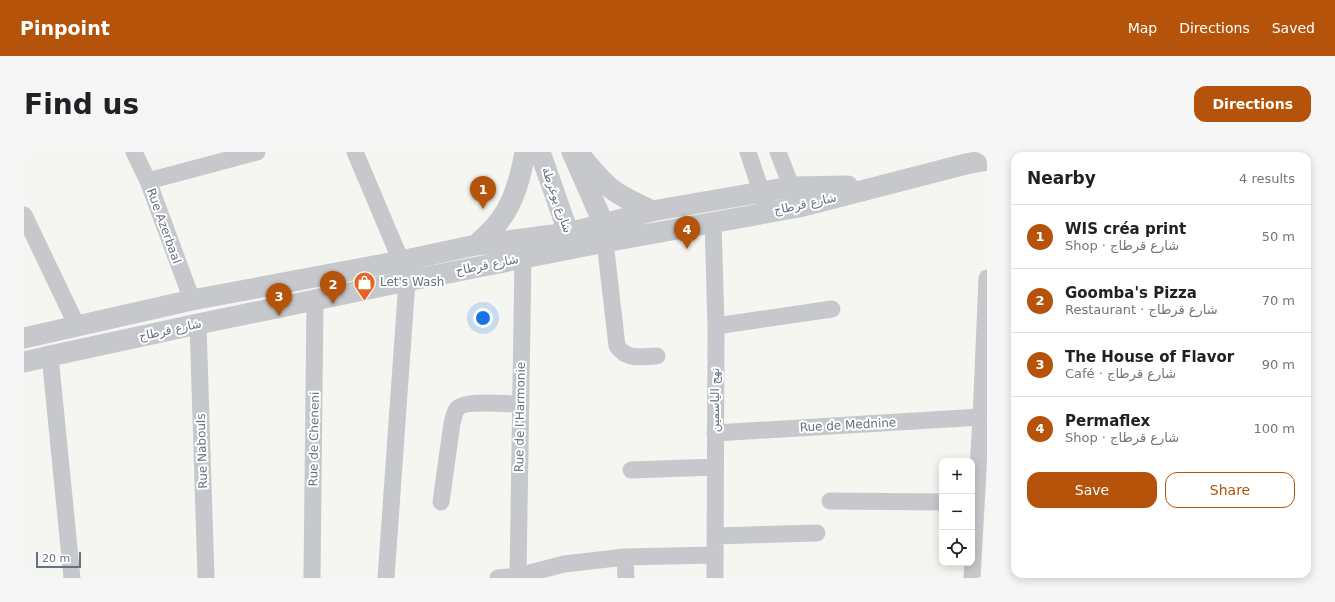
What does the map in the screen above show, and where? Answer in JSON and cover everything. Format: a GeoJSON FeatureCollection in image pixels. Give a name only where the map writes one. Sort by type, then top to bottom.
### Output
{"type":"FeatureCollection","features":[{"type":"Feature","properties":{"kind":"street","name":"Rue Azerbaal"},"geometry":{"type":"LineString","coordinates":[[134,152],[148,182],[192,300]]}},
{"type":"Feature","properties":{"kind":"street"},"geometry":{"type":"LineString","coordinates":[[148,182],[257,152]]}},
{"type":"Feature","properties":{"kind":"street"},"geometry":{"type":"LineString","coordinates":[[355,152],[401,261],[407,281],[386,578]]}},
{"type":"Feature","properties":{"kind":"street"},"geometry":{"type":"LineString","coordinates":[[476,245],[500,220],[508,208],[516,190],[522,170],[525,152]]}},
{"type":"Feature","properties":{"kind":"street","name":"شارع يوغرطة"},"geometry":{"type":"LineString","coordinates":[[540,152],[571,240]]}},
{"type":"Feature","properties":{"kind":"street"},"geometry":{"type":"LineString","coordinates":[[572,152],[607,236],[618,346],[622,353],[631,357],[657,356]]}},
{"type":"Feature","properties":{"kind":"street"},"geometry":{"type":"LineString","coordinates":[[578,152],[603,181],[613,190],[652,211]]}},
{"type":"Feature","properties":{"kind":"street"},"geometry":{"type":"LineString","coordinates":[[748,152],[767,212]]}},
{"type":"Feature","properties":{"kind":"street"},"geometry":{"type":"LineString","coordinates":[[778,152],[799,207]]}},
{"type":"Feature","properties":{"kind":"street","name":"شارع قرطاج"},"geometry":{"type":"LineString","coordinates":[[24,338],[192,300],[401,261],[476,245],[571,240],[607,236],[799,207],[881,186],[966,158],[987,160]]}},
{"type":"Feature","properties":{"kind":"street","name":"شارع قرطاج"},"geometry":{"type":"LineString","coordinates":[[607,236],[652,211],[791,186],[881,186]]}},
{"type":"Feature","properties":{"kind":"street"},"geometry":{"type":"LineString","coordinates":[[24,215],[77,326]]}},
{"type":"Feature","properties":{"kind":"street","name":"نهج الياسمين"},"geometry":{"type":"LineString","coordinates":[[713,221],[716,326],[715,578]]}},
{"type":"Feature","properties":{"kind":"street","name":"شارع قرطاج"},"geometry":{"type":"LineString","coordinates":[[24,362],[198,324],[523,258],[571,240]]}},
{"type":"Feature","properties":{"kind":"street","name":"Rue de l'Harmonie"},"geometry":{"type":"LineString","coordinates":[[518,576],[523,258]]}},
{"type":"Feature","properties":{"kind":"street"},"geometry":{"type":"LineString","coordinates":[[972,578],[978,498],[987,278]]}},
{"type":"Feature","properties":{"kind":"street","name":"Rue de Cheneni"},"geometry":{"type":"LineString","coordinates":[[312,578],[316,300]]}},
{"type":"Feature","properties":{"kind":"street"},"geometry":{"type":"LineString","coordinates":[[716,326],[832,309]]}},
{"type":"Feature","properties":{"kind":"street","name":"Rue Nabouls"},"geometry":{"type":"LineString","coordinates":[[198,324],[206,578]]}},
{"type":"Feature","properties":{"kind":"street"},"geometry":{"type":"LineString","coordinates":[[50,356],[72,578]]}},
{"type":"Feature","properties":{"kind":"street"},"geometry":{"type":"LineString","coordinates":[[441,502],[452,423],[458,407],[475,403],[521,404]]}},
{"type":"Feature","properties":{"kind":"street","name":"Rue de Mednine"},"geometry":{"type":"LineString","coordinates":[[715,433],[981,417]]}},
{"type":"Feature","properties":{"kind":"street"},"geometry":{"type":"LineString","coordinates":[[631,470],[715,466]]}},
{"type":"Feature","properties":{"kind":"street"},"geometry":{"type":"LineString","coordinates":[[830,501],[939,502]]}},
{"type":"Feature","properties":{"kind":"street"},"geometry":{"type":"LineString","coordinates":[[715,536],[817,534]]}},
{"type":"Feature","properties":{"kind":"street"},"geometry":{"type":"LineString","coordinates":[[498,578],[518,576],[564,564],[625,557],[714,555]]}},
{"type":"Feature","properties":{"kind":"street"},"geometry":{"type":"LineString","coordinates":[[625,557],[626,578]]}},
{"type":"Feature","properties":{"kind":"place","name":"WIS créa print"},"geometry":{"type":"Point","coordinates":[483,209]}},
{"type":"Feature","properties":{"kind":"place","name":"Permaflex"},"geometry":{"type":"Point","coordinates":[687,249]}},
{"type":"Feature","properties":{"kind":"place","name":"Let's Wash"},"geometry":{"type":"Point","coordinates":[364,302]}},
{"type":"Feature","properties":{"kind":"place","name":"Goomba's Pizza"},"geometry":{"type":"Point","coordinates":[333,304]}},
{"type":"Feature","properties":{"kind":"place","name":"The House of Flavor"},"geometry":{"type":"Point","coordinates":[279,316]}}]}
